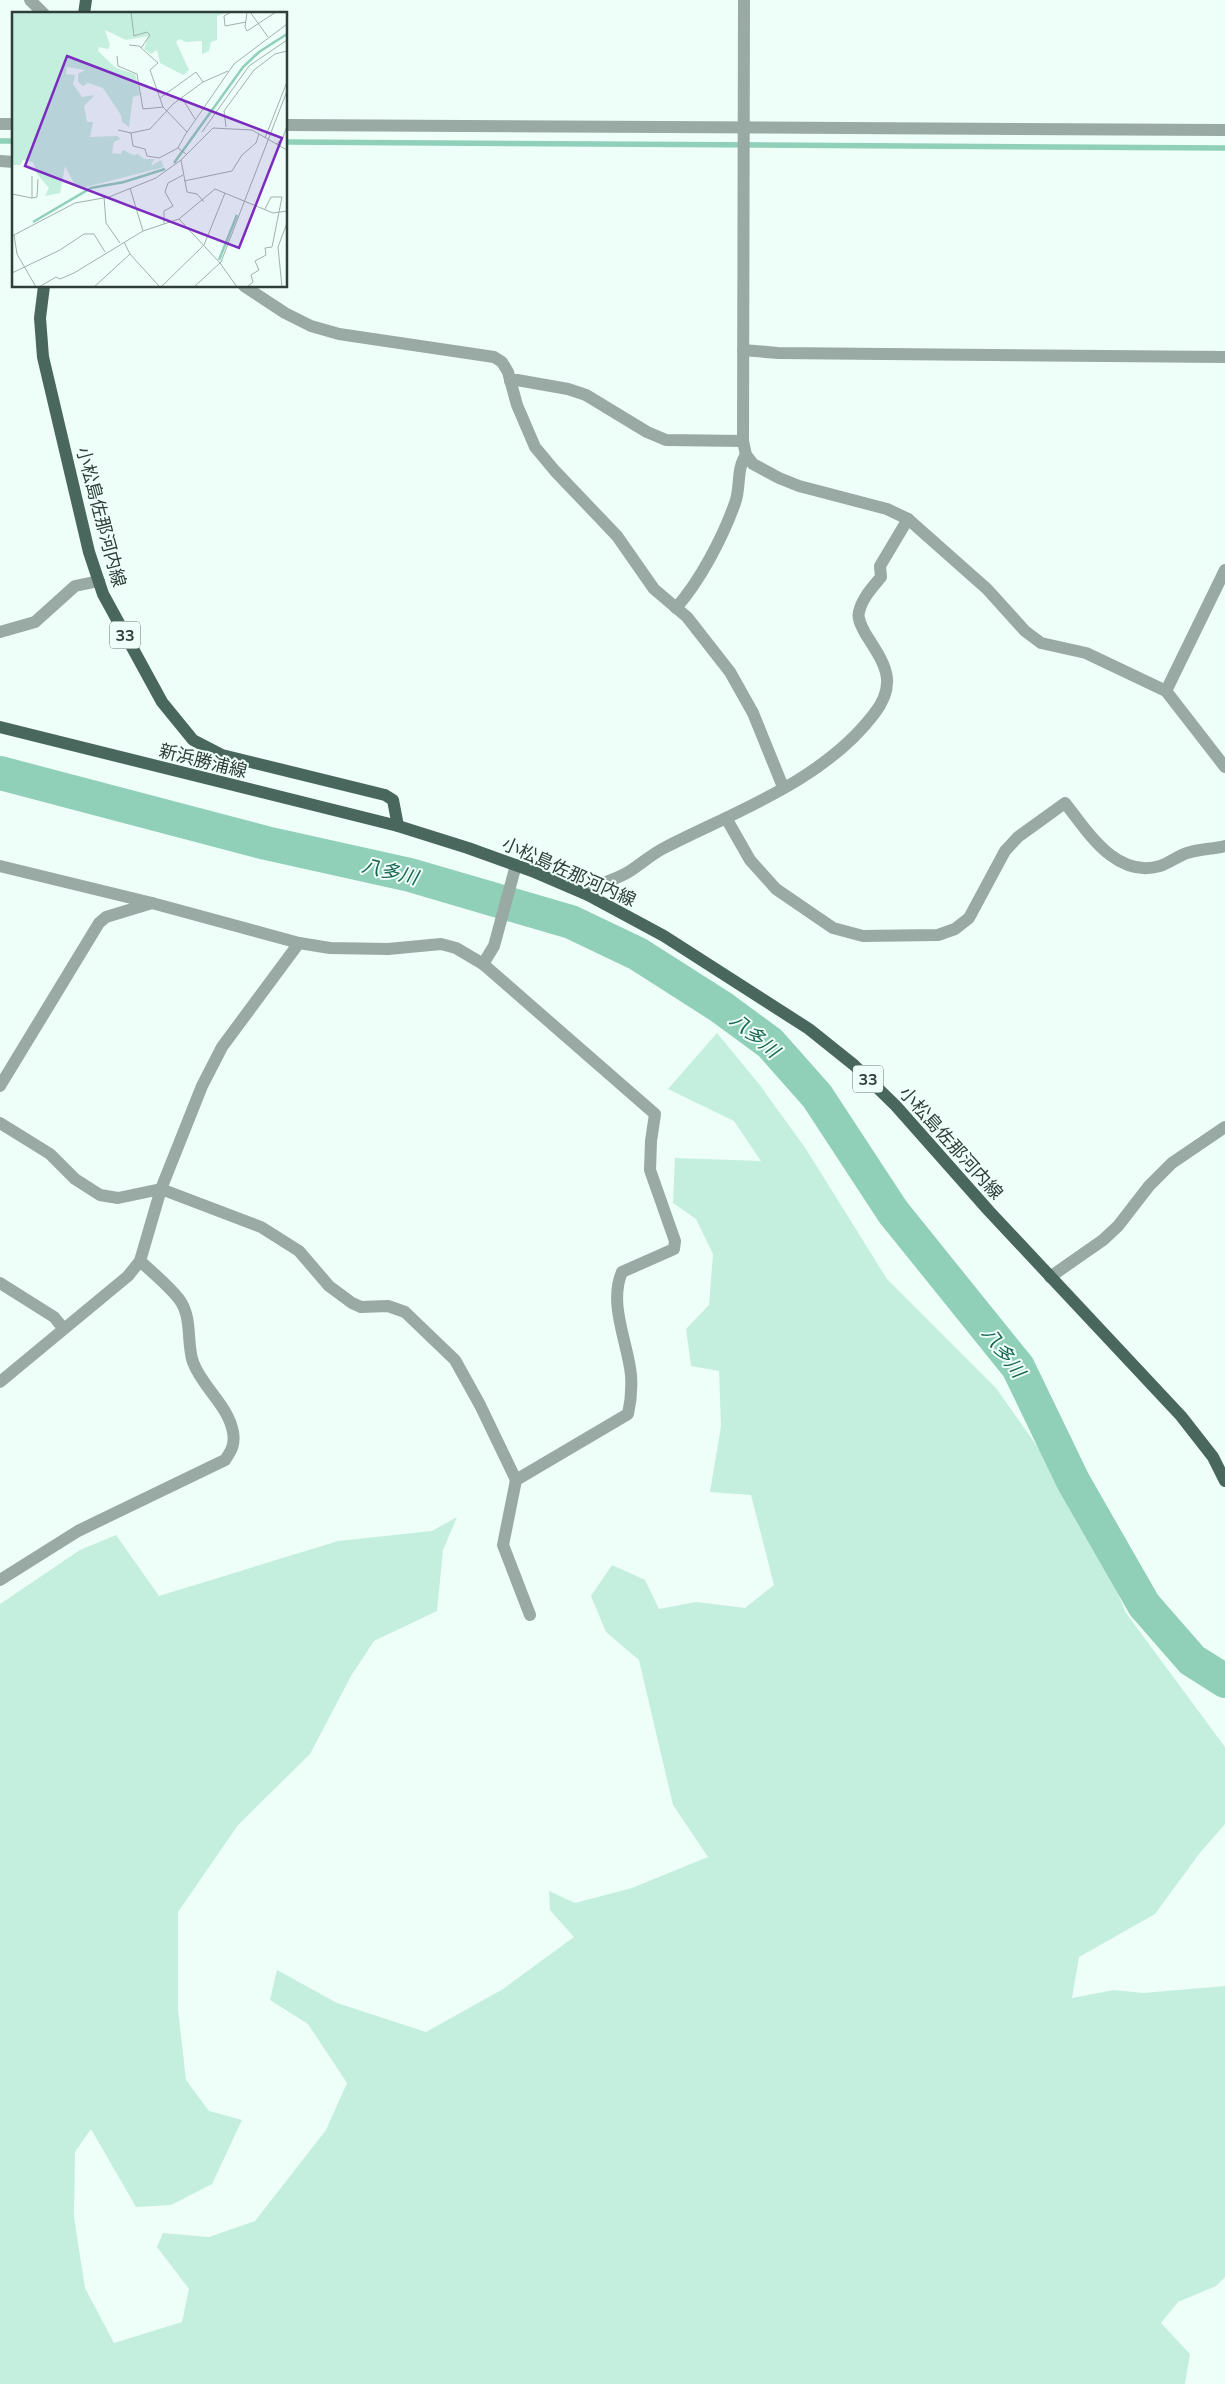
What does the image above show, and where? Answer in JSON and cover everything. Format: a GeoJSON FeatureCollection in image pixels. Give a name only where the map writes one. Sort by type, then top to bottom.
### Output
{"type":"FeatureCollection","features":[{"type":"Feature","properties":{"kind":"main road","name":"小松島佐那河内線"},"geometry":{"type":"LineString","coordinates":[[44,288],[40,318],[43,357],[89,552],[103,594],[162,702],[193,740],[222,754],[368,789],[385,795],[393,800],[398,826],[514,871],[588,896],[664,936],[809,1029],[854,1065],[896,1106],[1050,1278],[1181,1416],[1214,1457],[1225,1481]]}},
{"type":"Feature","properties":{"kind":"main road","name":"新浜勝浦線"},"geometry":{"type":"LineString","coordinates":[[0,727],[398,826]]}},
{"type":"Feature","properties":{"kind":"street"},"geometry":{"type":"LineString","coordinates":[[30,0],[42,12]]}},
{"type":"Feature","properties":{"kind":"street"},"geometry":{"type":"LineString","coordinates":[[744,0],[742,440],[746,455],[753,464],[799,486],[887,509],[908,519],[988,589],[1025,632],[1041,643],[1086,652],[1166,691],[1225,767]]}},
{"type":"Feature","properties":{"kind":"street"},"geometry":{"type":"LineString","coordinates":[[288,125],[744,132],[1225,130]]}},
{"type":"Feature","properties":{"kind":"street"},"geometry":{"type":"LineString","coordinates":[[247,288],[285,313],[310,326],[339,334],[494,357],[502,362],[517,405],[536,447],[554,471],[617,536],[654,589],[676,608],[704,637],[730,672],[754,714],[784,787]]}},
{"type":"Feature","properties":{"kind":"street"},"geometry":{"type":"LineString","coordinates":[[743,350],[778,353],[1225,357]]}},
{"type":"Feature","properties":{"kind":"street"},"geometry":{"type":"LineString","coordinates":[[510,382],[517,380],[568,389],[586,395],[647,432],[666,440],[742,440]]}},
{"type":"Feature","properties":{"kind":"street"},"geometry":{"type":"LineString","coordinates":[[676,608],[685,598],[725,528],[736,501],[741,462],[746,455]]}},
{"type":"Feature","properties":{"kind":"street"},"geometry":{"type":"LineString","coordinates":[[588,896],[596,885],[624,875],[662,849],[726,818],[815,770],[841,748],[874,715],[885,695],[888,679],[883,661],[861,626],[858,614],[862,601],[881,576],[880,566],[908,519]]}},
{"type":"Feature","properties":{"kind":"street"},"geometry":{"type":"LineString","coordinates":[[1166,691],[1225,570]]}},
{"type":"Feature","properties":{"kind":"street"},"geometry":{"type":"LineString","coordinates":[[0,632],[36,622],[75,586],[99,581]]}},
{"type":"Feature","properties":{"kind":"street"},"geometry":{"type":"LineString","coordinates":[[726,818],[750,860],[776,889],[833,928],[863,936],[938,935],[955,929],[969,918],[979,903],[1005,851],[1018,837],[1065,803],[1105,852],[1122,863],[1141,869],[1160,866],[1187,853],[1225,846]]}},
{"type":"Feature","properties":{"kind":"street"},"geometry":{"type":"LineString","coordinates":[[0,866],[152,903],[299,943],[330,948],[388,950],[440,944],[456,948],[483,964],[655,1114],[651,1141],[650,1170],[675,1240],[674,1249],[622,1272],[617,1284],[619,1314],[631,1375],[631,1400],[628,1414],[516,1480]]}},
{"type":"Feature","properties":{"kind":"street"},"geometry":{"type":"LineString","coordinates":[[483,964],[494,946],[514,871]]}},
{"type":"Feature","properties":{"kind":"street"},"geometry":{"type":"LineString","coordinates":[[0,1086],[99,922],[106,917],[152,903]]}},
{"type":"Feature","properties":{"kind":"street"},"geometry":{"type":"LineString","coordinates":[[0,1382],[128,1276],[140,1261],[162,1189],[202,1086],[222,1047],[299,943]]}},
{"type":"Feature","properties":{"kind":"street"},"geometry":{"type":"LineString","coordinates":[[0,1123],[50,1154],[75,1179],[100,1195],[118,1198],[162,1189],[261,1227],[286,1241],[299,1251],[329,1286],[352,1304],[361,1307],[388,1306],[405,1312],[455,1360],[480,1405],[516,1480],[503,1545],[530,1615]]}},
{"type":"Feature","properties":{"kind":"street"},"geometry":{"type":"LineString","coordinates":[[1050,1278],[1103,1240],[1118,1226],[1150,1186],[1172,1163],[1225,1127]]}},
{"type":"Feature","properties":{"kind":"street"},"geometry":{"type":"LineString","coordinates":[[0,1580],[78,1531],[225,1460],[234,1446],[233,1431],[227,1415],[199,1378],[192,1360],[187,1314],[179,1299],[140,1261]]}},
{"type":"Feature","properties":{"kind":"street"},"geometry":{"type":"LineString","coordinates":[[0,1283],[54,1317],[63,1328]]}},
{"type":"Feature","properties":{"kind":"green space"},"geometry":{"type":"Polygon","coordinates":[[[717,1033],[759,1084],[806,1149],[887,1279],[996,1388],[1082,1510],[1126,1613],[1225,1747],[1225,1824],[1199,1854],[1155,1914],[1079,1957],[1072,1998],[1114,1990],[1143,1993],[1225,1986],[1225,2277],[1216,2286],[1178,2302],[1161,2323],[1190,2354],[1185,2384],[0,2384],[0,1604],[80,1550],[116,1535],[159,1596],[338,1541],[432,1531],[457,1517],[443,1550],[437,1611],[374,1641],[351,1676],[310,1754],[238,1825],[178,1912],[178,2010],[186,2080],[209,2111],[242,2120],[212,2184],[171,2205],[136,2207],[91,2129],[75,2152],[74,2217],[85,2288],[114,2343],[182,2322],[189,2289],[157,2247],[163,2233],[209,2237],[255,2221],[326,2130],[347,2083],[308,2024],[270,2000],[277,1970],[337,2003],[426,2032],[503,1989],[574,1937],[550,1910],[549,1891],[575,1903],[632,1888],[708,1857],[673,1805],[639,1660],[606,1632],[591,1596],[612,1565],[645,1580],[659,1609],[696,1602],[745,1608],[774,1585],[751,1495],[710,1492],[721,1426],[719,1371],[691,1366],[686,1329],[709,1305],[713,1254],[696,1219],[673,1203],[675,1158],[761,1161],[734,1121],[668,1089],[717,1033]]]}},
{"type":"Feature","properties":{"kind":"waterway"},"geometry":{"type":"LineString","coordinates":[[0,141],[12,141]]}},
{"type":"Feature","properties":{"kind":"waterway"},"geometry":{"type":"LineString","coordinates":[[288,142],[1225,148]]}},
{"type":"Feature","properties":{"kind":"waterway","name":"八多川"},"geometry":{"type":"LineString","coordinates":[[0,773],[266,843],[410,875],[571,922],[638,954],[721,1007],[770,1043],[817,1096],[893,1212],[1018,1367],[1073,1481],[1144,1605],[1192,1660],[1225,1681]]}}]}
